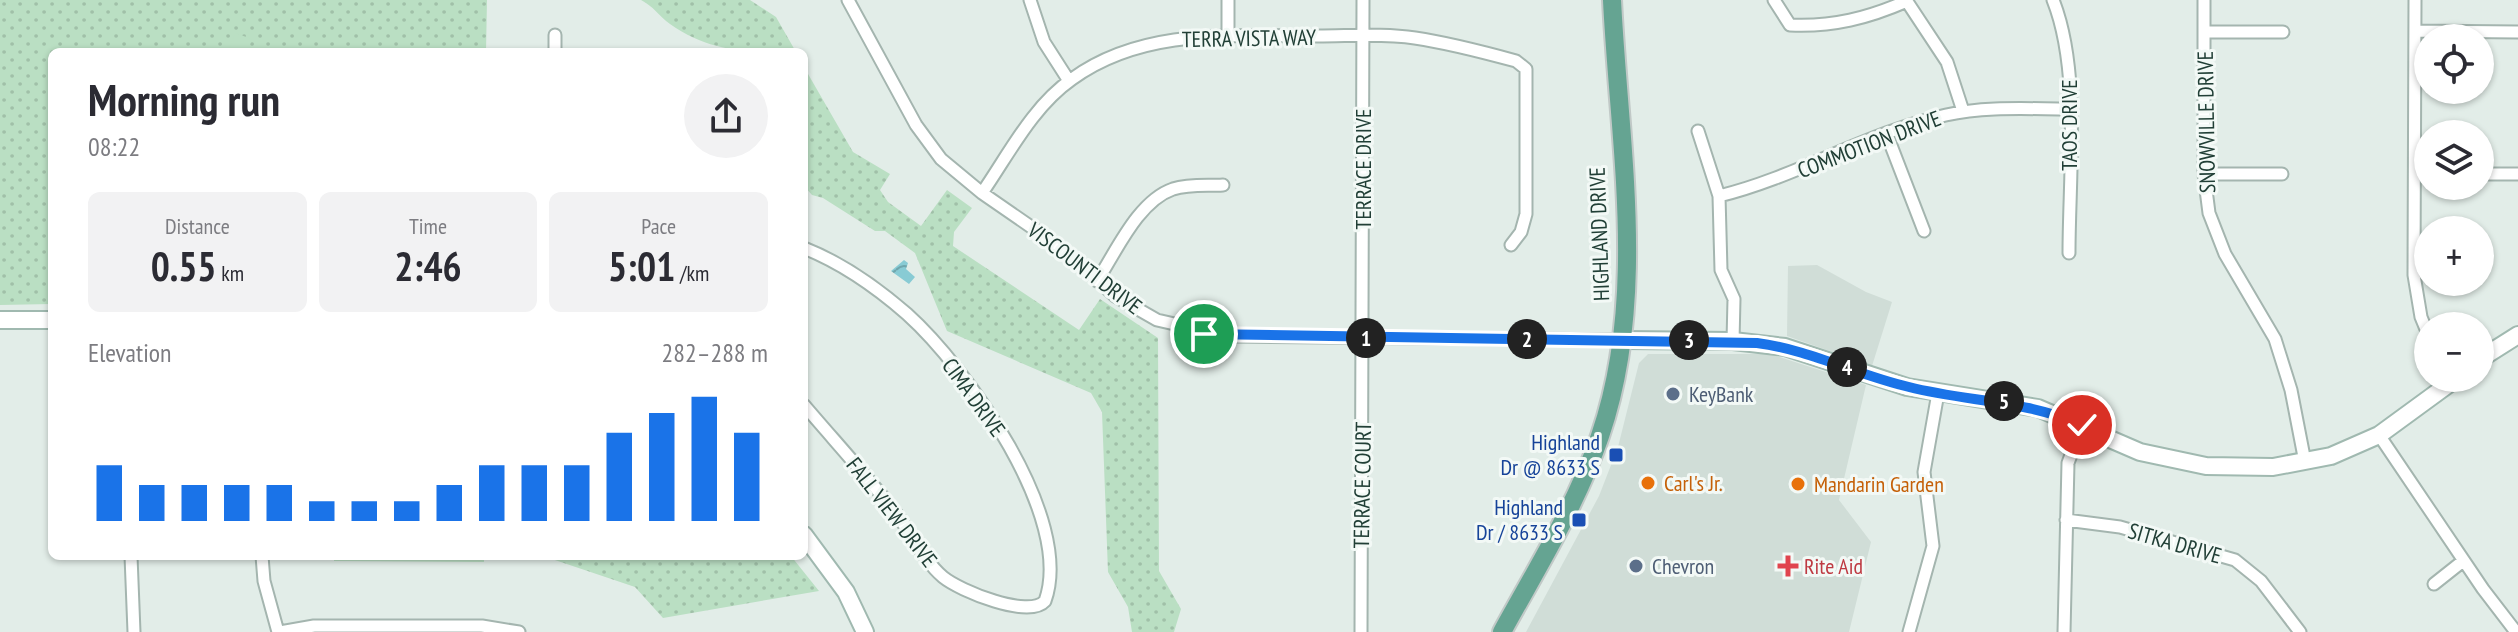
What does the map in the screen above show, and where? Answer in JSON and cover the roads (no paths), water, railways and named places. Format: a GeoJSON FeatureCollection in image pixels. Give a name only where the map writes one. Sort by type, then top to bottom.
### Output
{"type":"FeatureCollection","features":[{"type":"Feature","properties":{"kind":"main road","name":"HIGHLAND DRIVE"},"geometry":{"type":"LineString","coordinates":[[1502,632],[1586,473],[1607,414],[1622,340],[1627,252],[1612,0]]}},
{"type":"Feature","properties":{"kind":"street","name":"VISCOUNTI DRIVE"},"geometry":{"type":"LineString","coordinates":[[848,0],[928,142],[982,193],[1063,249],[1097,281],[1157,320],[1204,334],[1622,340]]}},
{"type":"Feature","properties":{"kind":"street"},"geometry":{"type":"LineString","coordinates":[[1030,0],[1044,42],[1069,81]]}},
{"type":"Feature","properties":{"kind":"street"},"geometry":{"type":"LineString","coordinates":[[1228,0],[1228,35]]}},
{"type":"Feature","properties":{"kind":"street","name":"TERRACE DRIVE"},"geometry":{"type":"LineString","coordinates":[[1363,0],[1363,338]]}},
{"type":"Feature","properties":{"kind":"street"},"geometry":{"type":"LineString","coordinates":[[1774,0],[1790,25],[1813,26],[1862,19],[1906,0],[1947,62],[1963,111]]}},
{"type":"Feature","properties":{"kind":"street","name":"TAOS DRIVE"},"geometry":{"type":"LineString","coordinates":[[2053,0],[2067,48],[2069,253]]}},
{"type":"Feature","properties":{"kind":"street","name":"SNOWVILLE DRIVE"},"geometry":{"type":"LineString","coordinates":[[2204,0],[2204,174],[2215,234],[2275,339],[2305,462]]}},
{"type":"Feature","properties":{"kind":"street"},"geometry":{"type":"LineString","coordinates":[[2415,0],[2415,24]]}},
{"type":"Feature","properties":{"kind":"street"},"geometry":{"type":"LineString","coordinates":[[2204,32],[2283,32]]}},
{"type":"Feature","properties":{"kind":"street"},"geometry":{"type":"LineString","coordinates":[[2494,32],[2518,32]]}},
{"type":"Feature","properties":{"kind":"street"},"geometry":{"type":"LineString","coordinates":[[555,35],[555,48]]}},
{"type":"Feature","properties":{"kind":"street","name":"TERRA VISTA WAY"},"geometry":{"type":"LineString","coordinates":[[982,193],[1034,115],[1069,81],[1092,65],[1141,46],[1228,35],[1430,40],[1516,61],[1526,69],[1526,214],[1521,232],[1511,245]]}},
{"type":"Feature","properties":{"kind":"street","name":"COMMOTION DRIVE"},"geometry":{"type":"LineString","coordinates":[[1719,196],[1774,180],[1887,135],[1963,111],[2069,109]]}},
{"type":"Feature","properties":{"kind":"street"},"geometry":{"type":"LineString","coordinates":[[1698,131],[1719,196],[1721,270],[1734,299],[1733,341]]}},
{"type":"Feature","properties":{"kind":"street"},"geometry":{"type":"LineString","coordinates":[[1887,135],[1924,231]]}},
{"type":"Feature","properties":{"kind":"street"},"geometry":{"type":"LineString","coordinates":[[2204,174],[2282,174]]}},
{"type":"Feature","properties":{"kind":"street"},"geometry":{"type":"LineString","coordinates":[[2494,174],[2518,174]]}},
{"type":"Feature","properties":{"kind":"street"},"geometry":{"type":"LineString","coordinates":[[1097,281],[1142,213],[1161,195],[1190,186],[1223,185]]}},
{"type":"Feature","properties":{"kind":"street"},"geometry":{"type":"LineString","coordinates":[[2415,200],[2416,296],[2421,312]]}},
{"type":"Feature","properties":{"kind":"street","name":"CIMA DRIVE"},"geometry":{"type":"LineString","coordinates":[[808,250],[850,271],[909,315],[993,416],[1033,496],[1046,532],[1049,584],[1040,606]]}},
{"type":"Feature","properties":{"kind":"street"},"geometry":{"type":"LineString","coordinates":[[0,320],[48,320]]}},
{"type":"Feature","properties":{"kind":"street"},"geometry":{"type":"LineString","coordinates":[[2494,350],[2518,335]]}},
{"type":"Feature","properties":{"kind":"street","name":"TERRACE COURT"},"geometry":{"type":"LineString","coordinates":[[1361,632],[1363,338]]}},
{"type":"Feature","properties":{"kind":"street"},"geometry":{"type":"LineString","coordinates":[[1622,340],[1733,341],[1794,349],[1877,378],[1938,393],[2027,405],[2082,425],[2140,452],[2173,461],[2239,468],[2305,462],[2356,447],[2379,435],[2438,392]]}},
{"type":"Feature","properties":{"kind":"street"},"geometry":{"type":"LineString","coordinates":[[1909,632],[1933,546],[1924,472],[1938,393]]}},
{"type":"Feature","properties":{"kind":"street","name":"FALL VIEW DRIVE"},"geometry":{"type":"LineString","coordinates":[[808,410],[893,509],[942,576],[955,585],[993,599],[1027,608],[1040,606]]}},
{"type":"Feature","properties":{"kind":"street"},"geometry":{"type":"LineString","coordinates":[[2064,632],[2068,463],[2082,425]]}},
{"type":"Feature","properties":{"kind":"street"},"geometry":{"type":"LineString","coordinates":[[2379,435],[2463,561],[2516,632]]}},
{"type":"Feature","properties":{"kind":"street","name":"SITKA DRIVE"},"geometry":{"type":"LineString","coordinates":[[2066,520],[2120,527],[2235,560],[2261,581],[2300,632]]}},
{"type":"Feature","properties":{"kind":"street"},"geometry":{"type":"LineString","coordinates":[[808,540],[846,592],[865,632]]}},
{"type":"Feature","properties":{"kind":"street"},"geometry":{"type":"LineString","coordinates":[[131,560],[134,632]]}},
{"type":"Feature","properties":{"kind":"street"},"geometry":{"type":"LineString","coordinates":[[262,560],[264,581],[279,632],[314,626],[482,626],[519,632]]}},
{"type":"Feature","properties":{"kind":"street"},"geometry":{"type":"LineString","coordinates":[[2434,584],[2463,561]]}},
{"type":"Feature","properties":{"kind":"water"},"geometry":{"type":"Polygon","coordinates":[[[904,260],[908,263],[906,269],[915,277],[909,284],[891,271],[904,260]]]}},
{"type":"Feature","properties":{"kind":"place","name":"KeyBank"},"geometry":{"type":"Point","coordinates":[1673,394]}},
{"type":"Feature","properties":{"kind":"place","name":"Highland Dr @ 8633 S"},"geometry":{"type":"Point","coordinates":[1616,455]}},
{"type":"Feature","properties":{"kind":"place","name":"Carl's Jr."},"geometry":{"type":"Point","coordinates":[1648,483]}},
{"type":"Feature","properties":{"kind":"place","name":"Mandarin Garden"},"geometry":{"type":"Point","coordinates":[1798,484]}},
{"type":"Feature","properties":{"kind":"place","name":"Highland Dr / 8633 S"},"geometry":{"type":"Point","coordinates":[1579,520]}},
{"type":"Feature","properties":{"kind":"place","name":"Chevron"},"geometry":{"type":"Point","coordinates":[1636,566]}},
{"type":"Feature","properties":{"kind":"place","name":"Rite Aid"},"geometry":{"type":"Point","coordinates":[1788,566]}}]}
